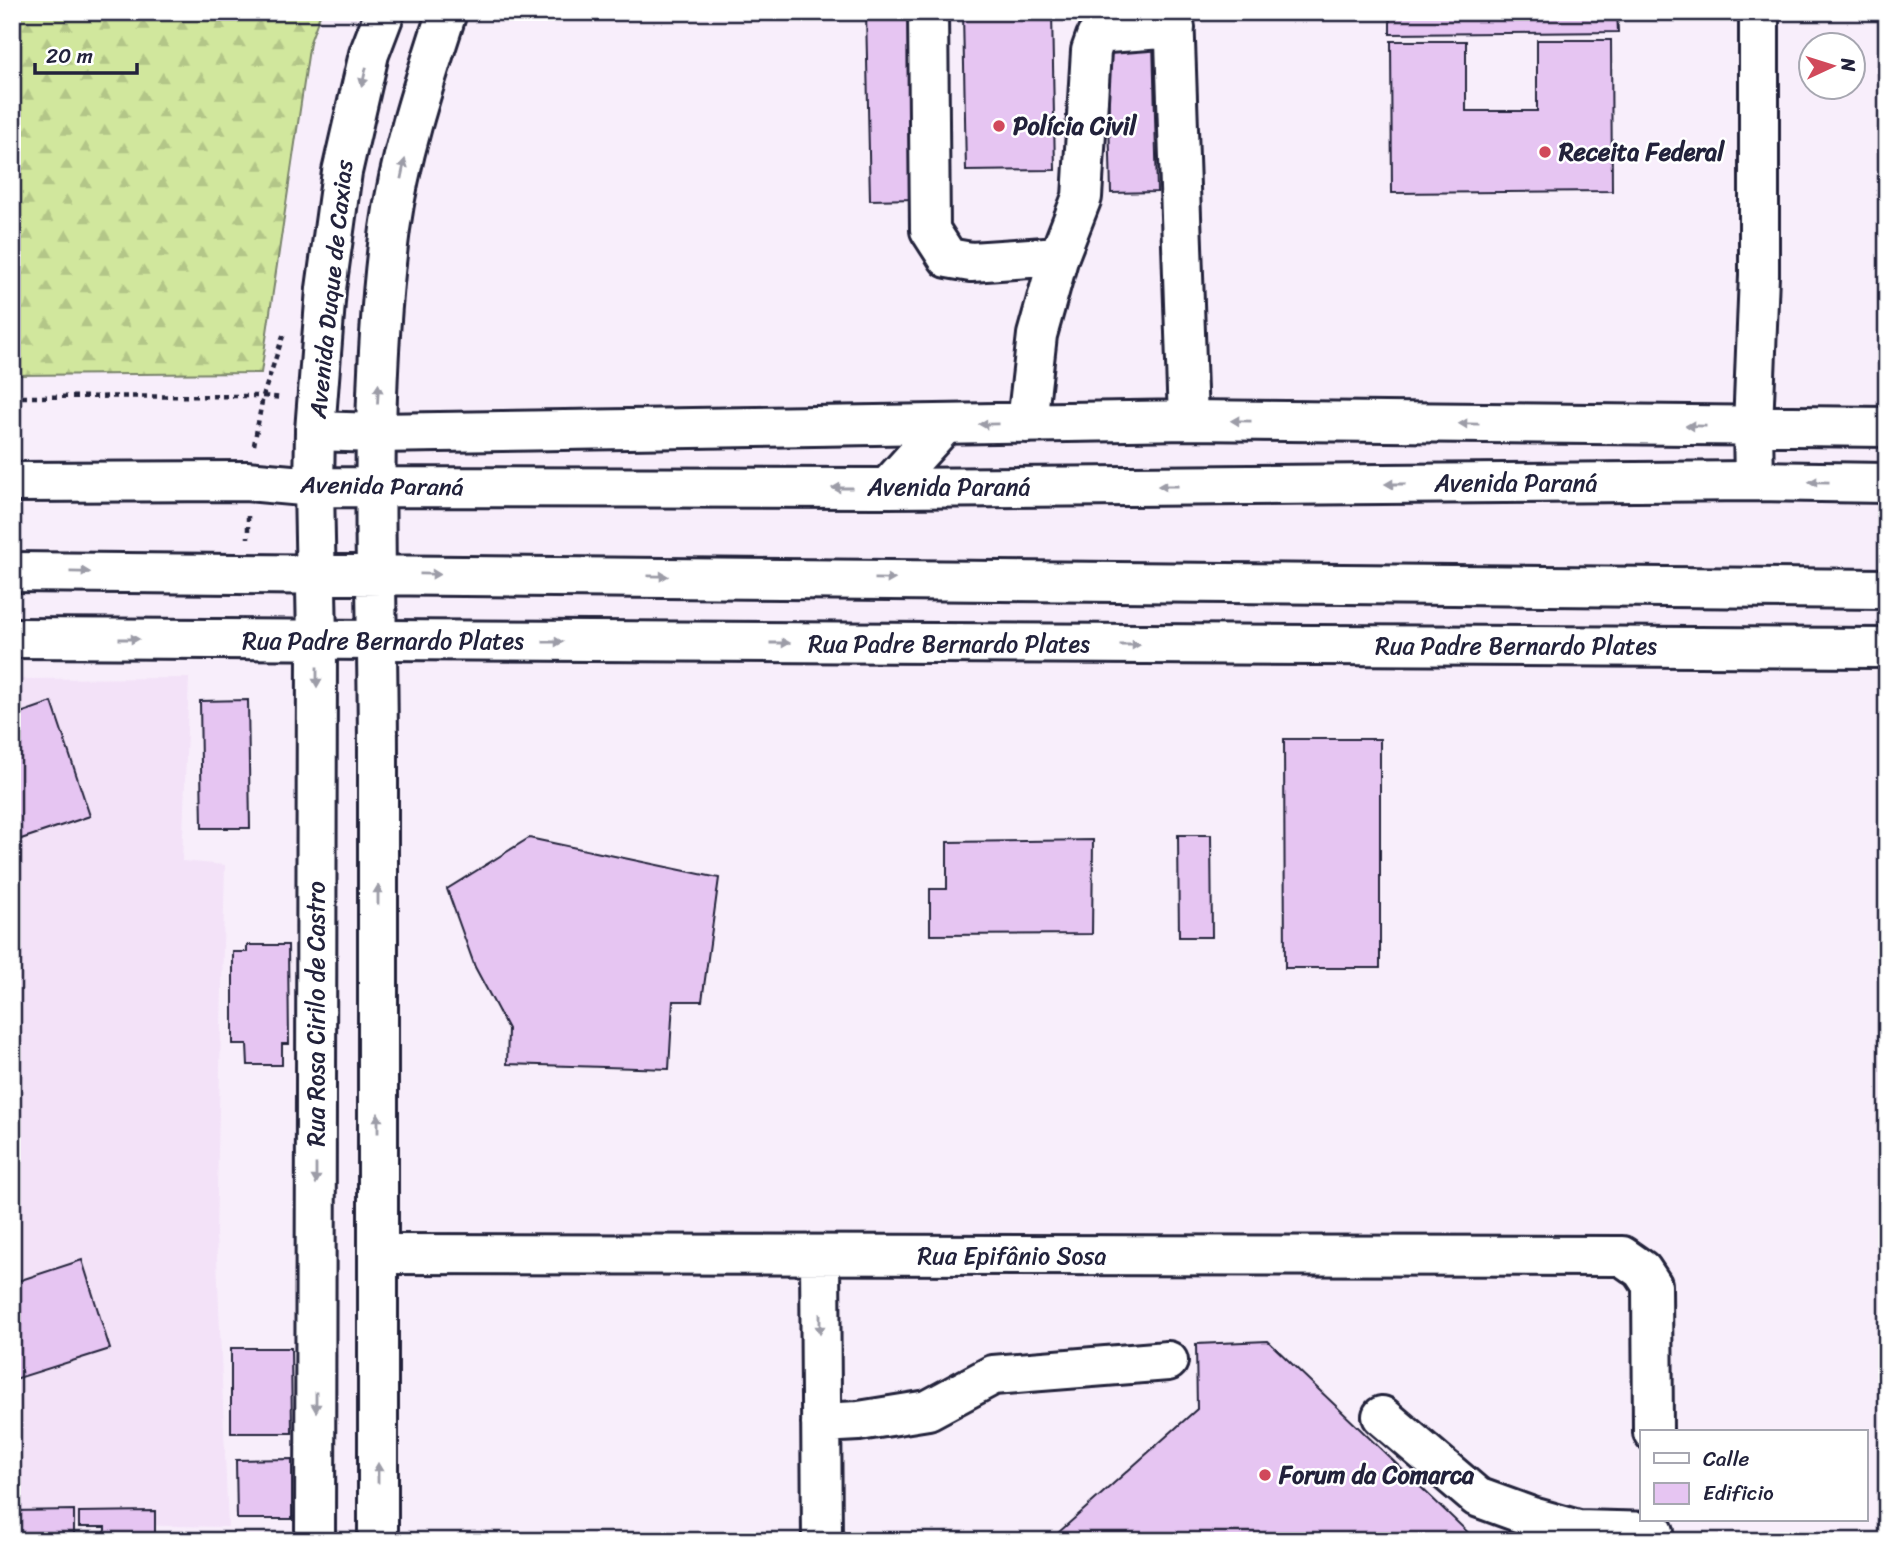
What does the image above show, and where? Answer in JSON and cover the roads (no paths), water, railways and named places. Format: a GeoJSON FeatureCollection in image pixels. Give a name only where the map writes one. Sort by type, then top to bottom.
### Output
{"type":"FeatureCollection","features":[{"type":"Feature","properties":{"kind":"main road","name":"Avenida Duque de Caxias"},"geometry":{"type":"LineString","coordinates":[[314,487],[315,431],[326,289],[342,172],[369,54],[385,12]]}},
{"type":"Feature","properties":{"kind":"main road"},"geometry":{"type":"LineString","coordinates":[[378,1541],[376,433],[381,324],[391,225],[414,114],[447,12]]}},
{"type":"Feature","properties":{"kind":"main road"},"geometry":{"type":"LineString","coordinates":[[928,12],[930,230],[948,258],[971,262],[1059,256]]}},
{"type":"Feature","properties":{"kind":"main road"},"geometry":{"type":"LineString","coordinates":[[1754,481],[1753,427],[1759,275],[1759,12]]}},
{"type":"Feature","properties":{"kind":"main road"},"geometry":{"type":"LineString","coordinates":[[1027,423],[1037,335],[1059,256],[1082,197],[1091,51],[1096,37],[1175,20],[1188,421]]}},
{"type":"Feature","properties":{"kind":"main road"},"geometry":{"type":"LineString","coordinates":[[315,431],[376,433],[1188,421],[1887,427]]}},
{"type":"Feature","properties":{"kind":"main road"},"geometry":{"type":"LineString","coordinates":[[887,488],[945,424]]}},
{"type":"Feature","properties":{"kind":"main road","name":"Avenida Paraná"},"geometry":{"type":"LineString","coordinates":[[12,482],[246,481],[314,487],[887,488],[1754,481],[1887,483]]}},
{"type":"Feature","properties":{"kind":"main road","name":"Rua Rosa Cirilo de Castro"},"geometry":{"type":"LineString","coordinates":[[314,487],[317,640],[315,1541]]}},
{"type":"Feature","properties":{"kind":"main road"},"geometry":{"type":"LineString","coordinates":[[12,572],[376,573],[1887,589]]}},
{"type":"Feature","properties":{"kind":"main road","name":"Rua Padre Bernardo Plates"},"geometry":{"type":"LineString","coordinates":[[12,638],[1887,648]]}},
{"type":"Feature","properties":{"kind":"main road","name":"Rua Epifânio Sosa"},"geometry":{"type":"LineString","coordinates":[[378,1254],[1622,1256],[1642,1270],[1652,1285],[1653,1430]]}},
{"type":"Feature","properties":{"kind":"main road"},"geometry":{"type":"LineString","coordinates":[[820,1256],[822,1541]]}},
{"type":"Feature","properties":{"kind":"main road"},"geometry":{"type":"LineString","coordinates":[[821,1423],[859,1421],[928,1410],[993,1375],[1168,1361]]}},
{"type":"Feature","properties":{"kind":"main road"},"geometry":{"type":"LineString","coordinates":[[1382,1416],[1477,1497],[1578,1530],[1654,1531]]}},
{"type":"Feature","properties":{"kind":"place","name":"Polícia Civil"},"geometry":{"type":"Point","coordinates":[999,126]}},
{"type":"Feature","properties":{"kind":"place","name":"Receita Federal"},"geometry":{"type":"Point","coordinates":[1545,152]}},
{"type":"Feature","properties":{"kind":"place","name":"Forum da Comarca"},"geometry":{"type":"Point","coordinates":[1265,1475]}}]}
